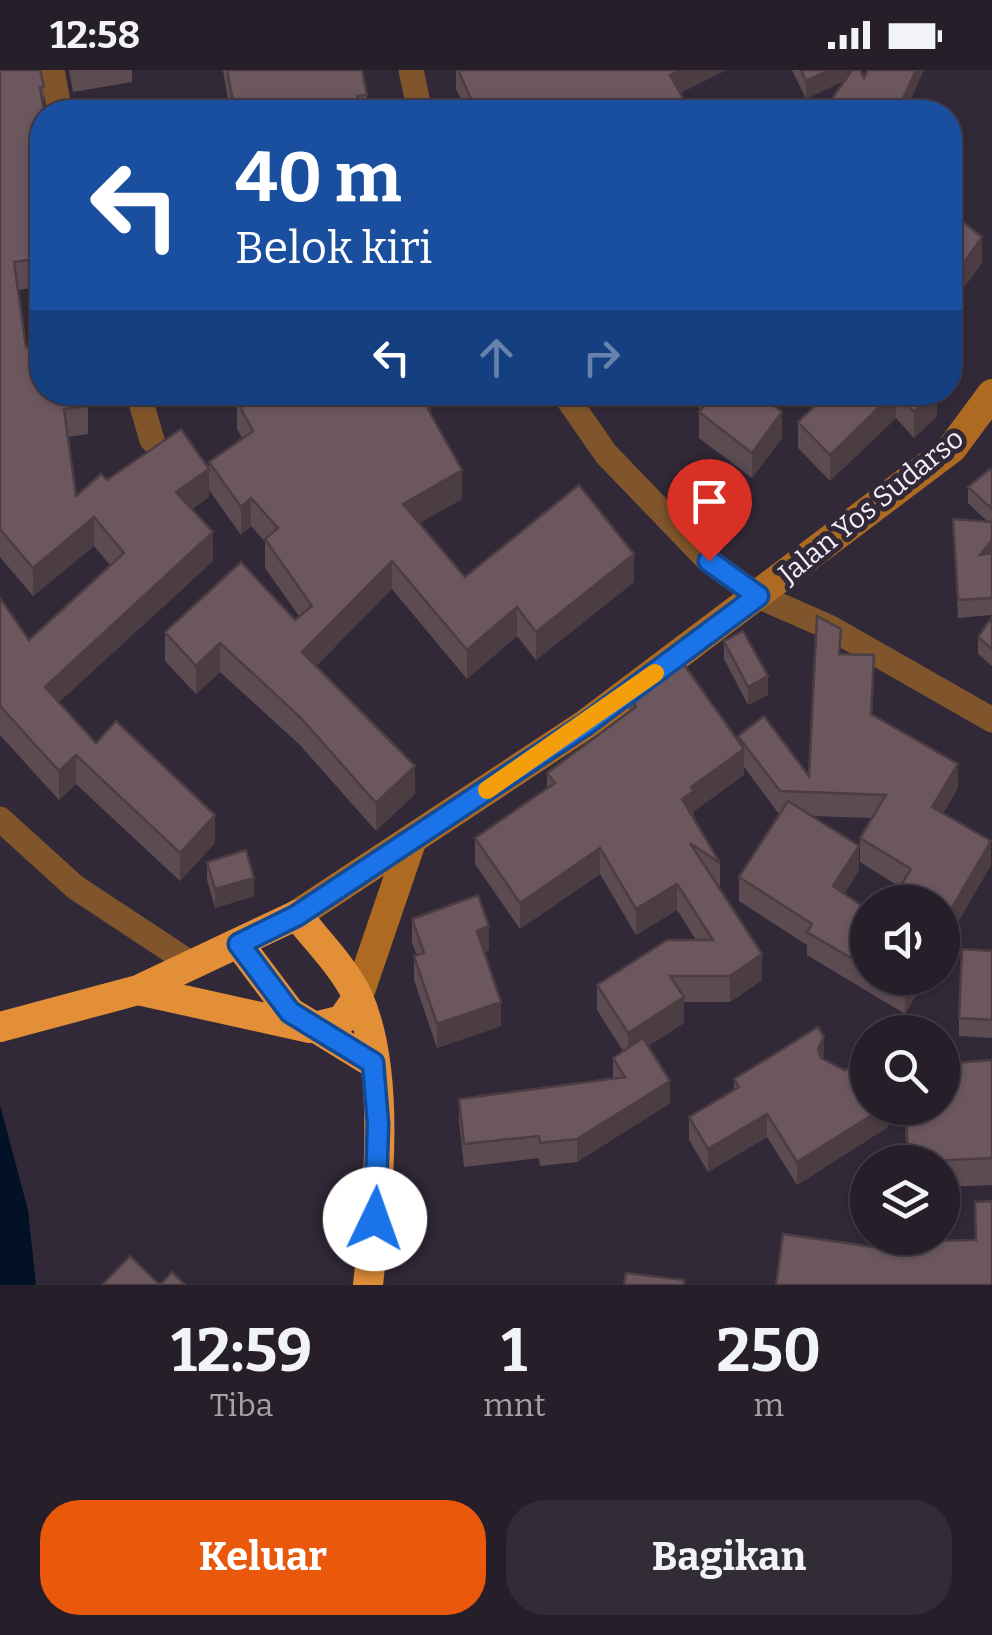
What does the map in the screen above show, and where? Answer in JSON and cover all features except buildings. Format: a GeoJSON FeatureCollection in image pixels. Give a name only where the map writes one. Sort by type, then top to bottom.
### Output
{"type":"FeatureCollection","features":[{"type":"Feature","properties":{"kind":"highway"},"geometry":{"type":"LineString","coordinates":[[0,1027],[138,990],[296,916],[358,997],[373,1063],[378,1166],[368,1285]]}},
{"type":"Feature","properties":{"kind":"highway"},"geometry":{"type":"LineString","coordinates":[[239,944],[280,1002],[310,1028],[373,1063]]}},
{"type":"Feature","properties":{"kind":"highway"},"geometry":{"type":"LineString","coordinates":[[138,990],[310,1028],[342,1020],[358,997]]}},
{"type":"Feature","properties":{"kind":"main road","name":"Jalan Yos Sudarso"},"geometry":{"type":"LineString","coordinates":[[296,916],[586,724],[758,596],[952,448],[992,394]]}},
{"type":"Feature","properties":{"kind":"main road"},"geometry":{"type":"LineString","coordinates":[[358,997],[412,839]]}},
{"type":"Feature","properties":{"kind":"street"},"geometry":{"type":"LineString","coordinates":[[52,70],[58,100]]}},
{"type":"Feature","properties":{"kind":"street"},"geometry":{"type":"LineString","coordinates":[[410,70],[417,100]]}},
{"type":"Feature","properties":{"kind":"street"},"geometry":{"type":"LineString","coordinates":[[142,405],[152,440]]}},
{"type":"Feature","properties":{"kind":"street"},"geometry":{"type":"LineString","coordinates":[[572,405],[606,454],[656,511],[709,561],[758,596],[831,628],[992,720]]}},
{"type":"Feature","properties":{"kind":"street"},"geometry":{"type":"LineString","coordinates":[[0,819],[61,876],[193,965]]}},
{"type":"Feature","properties":{"kind":"water"},"geometry":{"type":"Polygon","coordinates":[[[0,1105],[28,1210],[36,1285],[0,1285],[0,1105]]]}},
{"type":"Feature","properties":{"kind":"slow traffic"},"geometry":{"type":"LineString","coordinates":[[487,790],[655,673]]}},
{"type":"Feature","properties":{"kind":"route"},"geometry":{"type":"LineString","coordinates":[[375,1219],[378,1124],[373,1063],[310,1028],[290,1012],[239,944],[296,916],[586,724],[758,596],[709,561]]}}]}
